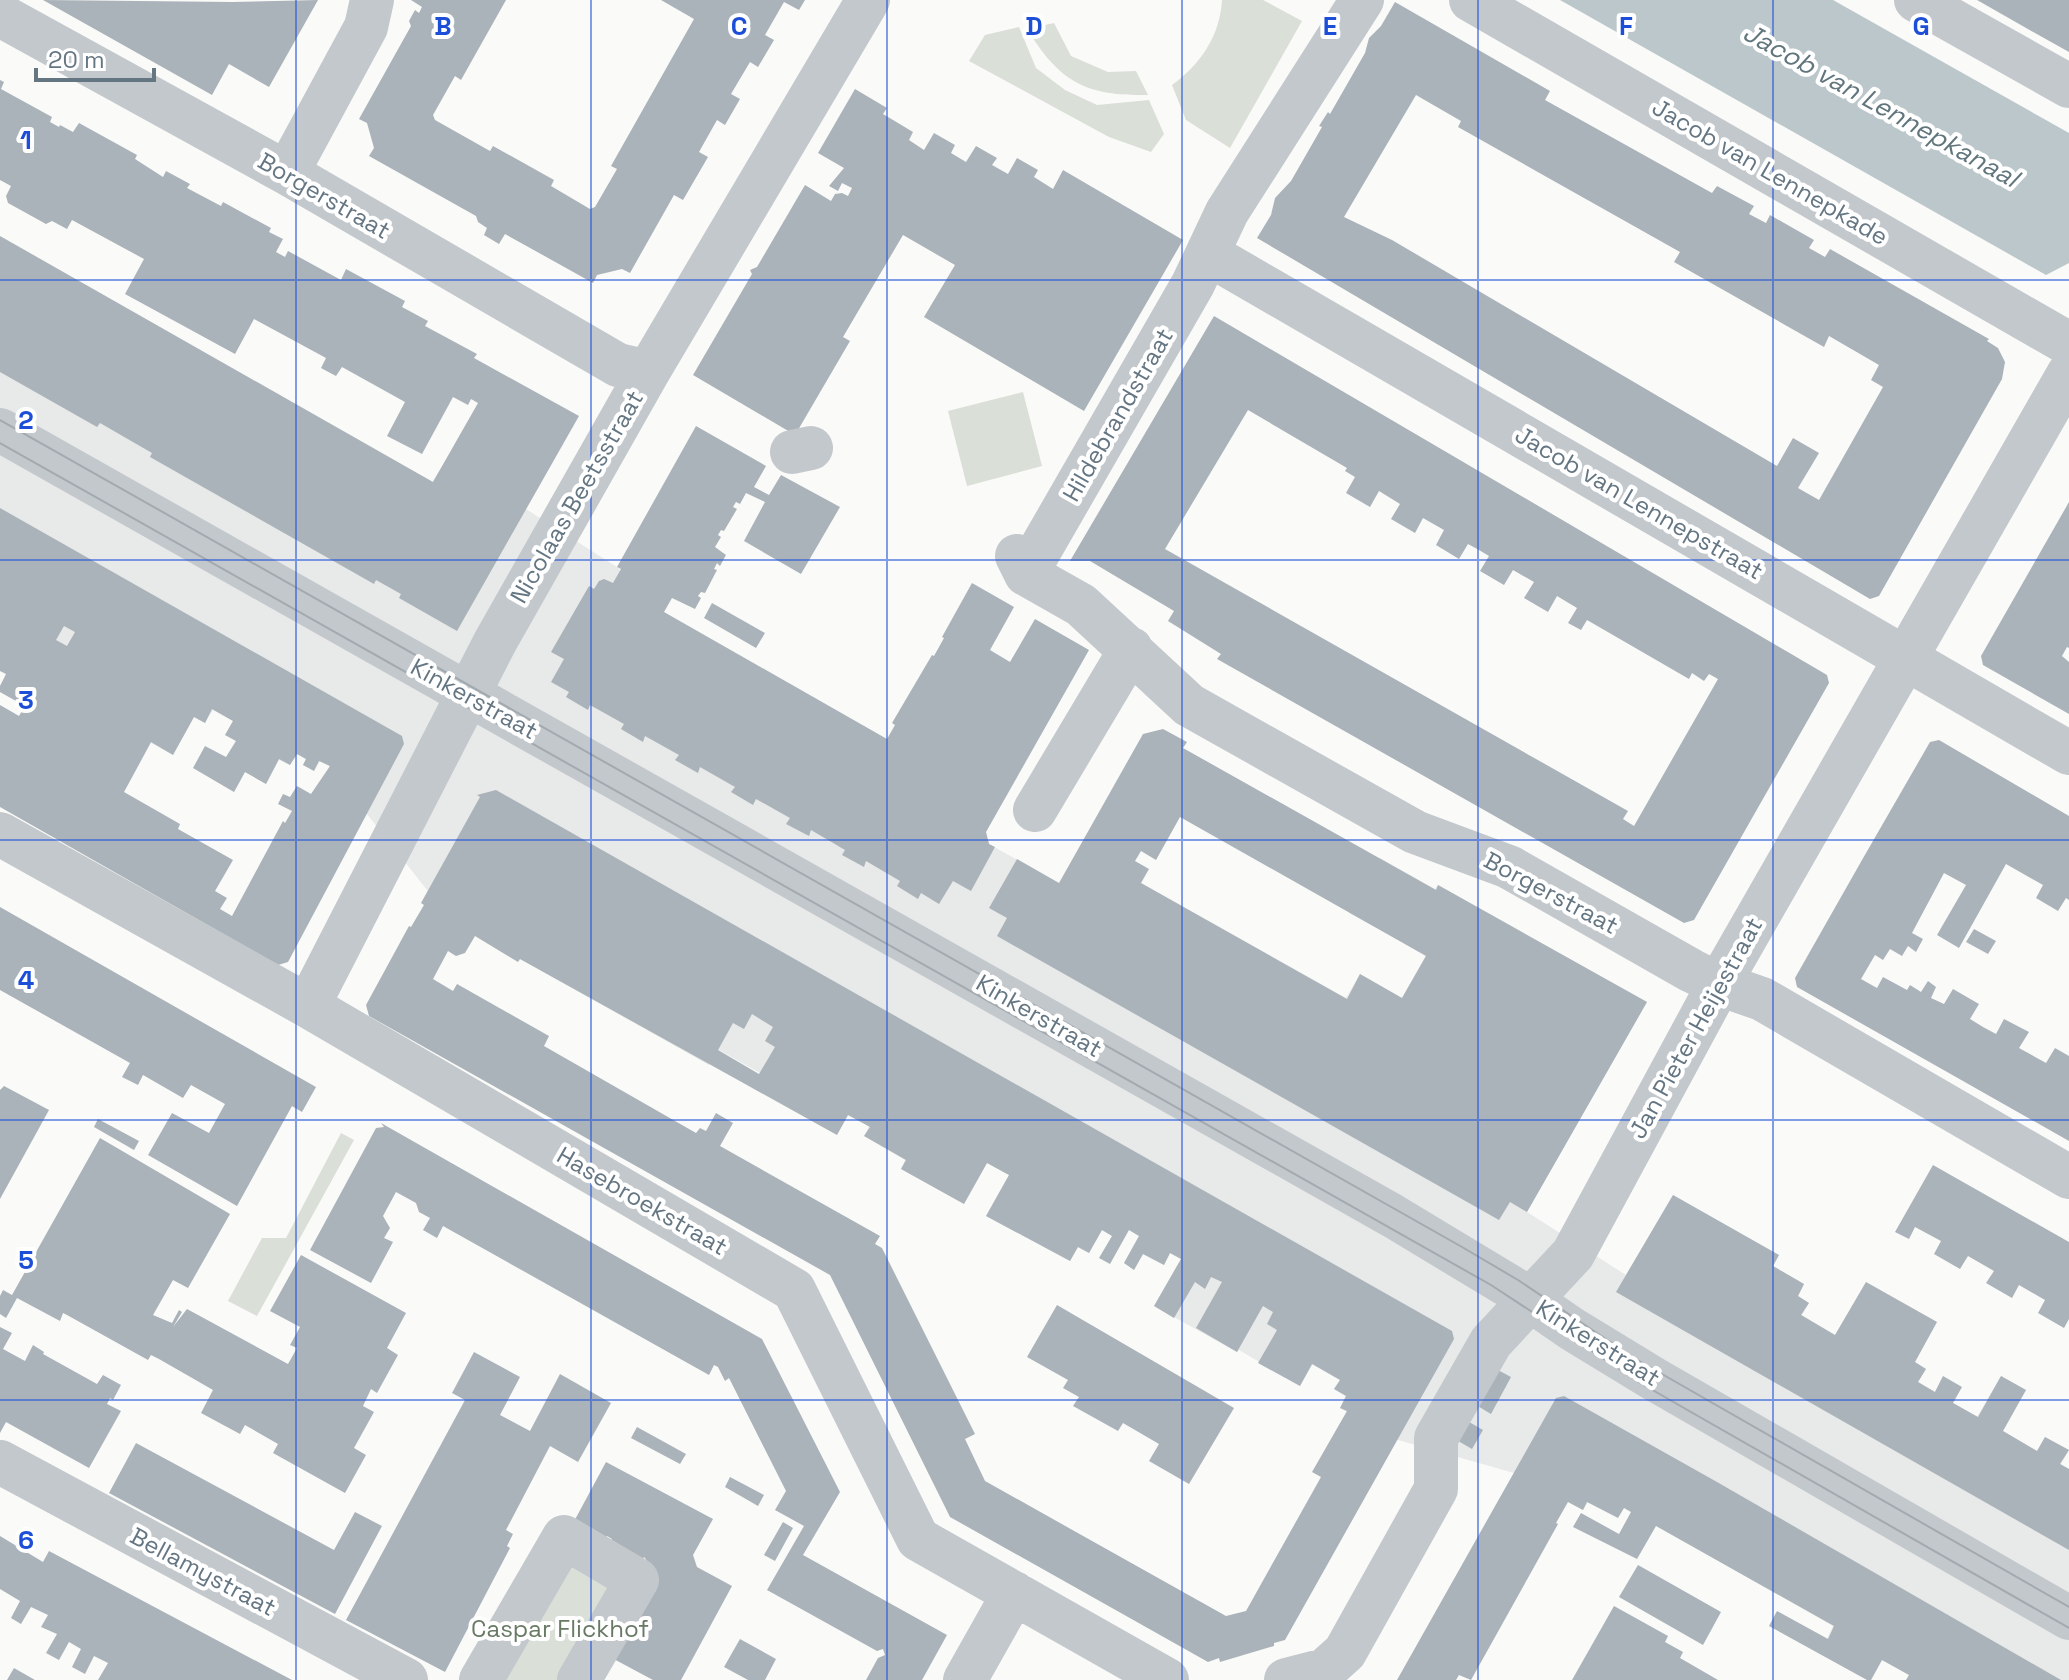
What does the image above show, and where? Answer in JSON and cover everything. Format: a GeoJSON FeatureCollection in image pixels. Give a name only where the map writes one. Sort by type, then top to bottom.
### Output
{"type":"FeatureCollection","features":[{"type":"Feature","properties":{"kind":"street"},"geometry":{"type":"LineString","coordinates":[[287,173],[366,27],[372,0]]}},
{"type":"Feature","properties":{"kind":"street","name":"Nicolaas Beetsstraat"},"geometry":{"type":"LineString","coordinates":[[308,1006],[495,642],[648,372],[868,0]]}},
{"type":"Feature","properties":{"kind":"street","name":"Hildebrandstraat"},"geometry":{"type":"LineString","coordinates":[[1022,565],[1208,254],[1227,212],[1362,0]]}},
{"type":"Feature","properties":{"kind":"street","name":"Jacob van Lennepkade"},"geometry":{"type":"LineString","coordinates":[[1471,0],[2069,344]]}},
{"type":"Feature","properties":{"kind":"street"},"geometry":{"type":"LineString","coordinates":[[1916,0],[2069,86]]}},
{"type":"Feature","properties":{"kind":"street","name":"Borgerstraat"},"geometry":{"type":"LineString","coordinates":[[0,15],[287,173],[618,365],[648,372]]}},
{"type":"Feature","properties":{"kind":"street","name":"Jacob van Lennepstraat"},"geometry":{"type":"LineString","coordinates":[[1208,254],[2069,753]]}},
{"type":"Feature","properties":{"kind":"street","name":"Jan Pieter Heijestraat"},"geometry":{"type":"LineString","coordinates":[[1313,1677],[1345,1652],[1436,1489],[1436,1438],[1442,1425],[1491,1342],[1573,1254],[1719,984],[2069,373]]}},
{"type":"Feature","properties":{"kind":"street","name":"Kinkerstraat"},"geometry":{"type":"LineString","coordinates":[[0,430],[1383,1210],[1654,1379],[2069,1618]]}},
{"type":"Feature","properties":{"kind":"street","name":"Borgerstraat"},"geometry":{"type":"LineString","coordinates":[[1022,565],[1081,605],[1189,705],[1415,832],[1509,867],[1719,984],[1762,999],[2069,1177]]}},
{"type":"Feature","properties":{"kind":"street"},"geometry":{"type":"LineString","coordinates":[[1035,810],[1131,649]]}},
{"type":"Feature","properties":{"kind":"street","name":"Hasebroekstraat"},"geometry":{"type":"LineString","coordinates":[[0,834],[308,1006],[794,1290],[918,1539],[1167,1680]]}},
{"type":"Feature","properties":{"kind":"street","name":"Bellamystraat"},"geometry":{"type":"LineString","coordinates":[[0,1462],[406,1680]]}},
{"type":"Feature","properties":{"kind":"street"},"geometry":{"type":"LineString","coordinates":[[481,1680],[564,1537],[637,1580],[579,1680]]}},
{"type":"Feature","properties":{"kind":"street"},"geometry":{"type":"LineString","coordinates":[[965,1680],[1014,1593]]}},
{"type":"Feature","properties":{"kind":"shaded area"},"geometry":{"type":"Polygon","coordinates":[[[0,237],[432,482],[445,462],[526,509],[617,567],[664,612],[986,832],[989,844],[1121,918],[1141,883],[1346,998],[1360,974],[1402,998],[1426,955],[1349,913],[1380,858],[1435,889],[1438,885],[1647,1002],[1527,1212],[1626,1275],[1673,1195],[1779,1255],[1773,1266],[1804,1284],[1798,1296],[1809,1303],[1802,1315],[1835,1335],[1866,1282],[1937,1322],[1914,1362],[1926,1369],[1918,1382],[1935,1392],[1943,1376],[1953,1403],[1977,1417],[2001,1376],[2026,1390],[2003,1431],[2037,1451],[2045,1437],[2069,1450],[2061,1464],[2069,1469],[2069,1680],[1906,1680],[1909,1675],[1882,1660],[1871,1680],[1820,1654],[1833,1626],[1625,1508],[1588,1502],[1583,1510],[1514,1473],[1398,1440],[1340,1408],[1346,1396],[1334,1389],[1340,1380],[1313,1364],[1300,1386],[1154,1306],[1181,1259],[1170,1253],[1164,1265],[1143,1254],[1134,1270],[1124,1263],[1139,1236],[1129,1230],[1112,1236],[1102,1230],[1089,1253],[1078,1247],[1070,1261],[986,1216],[1009,1175],[987,1163],[964,1204],[901,1169],[905,1160],[864,1136],[869,1126],[848,1115],[837,1135],[752,1088],[760,1073],[719,1050],[709,1065],[520,959],[525,948],[427,890],[329,766],[320,761],[314,771],[303,765],[306,759],[297,754],[290,765],[279,760],[266,784],[245,772],[234,792],[214,780],[236,741],[225,735],[233,721],[213,710],[205,723],[194,717],[173,755],[151,743],[124,792],[0,705],[19,716],[25,706],[0,692],[0,686],[15,659],[0,651],[0,237]]]}},
{"type":"Feature","properties":{"kind":"green space"},"geometry":{"type":"Polygon","coordinates":[[[1222,0],[1263,0],[1302,21],[1230,148],[1186,120],[1172,85],[1200,59],[1207,48],[1217,26],[1222,0]]]}},
{"type":"Feature","properties":{"kind":"green space"},"geometry":{"type":"Polygon","coordinates":[[[1054,23],[1071,56],[1108,72],[1136,71],[1148,95],[1091,89],[1063,73],[1027,29],[1054,23]]]}},
{"type":"Feature","properties":{"kind":"green space"},"geometry":{"type":"Polygon","coordinates":[[[1019,27],[1036,68],[1065,90],[1097,105],[1149,100],[1164,134],[1151,152],[1109,137],[969,61],[985,35],[1019,27]]]}},
{"type":"Feature","properties":{"kind":"green space"},"geometry":{"type":"Polygon","coordinates":[[[1023,392],[1042,466],[967,486],[948,411],[1023,392]]]}},
{"type":"Feature","properties":{"kind":"green space"},"geometry":{"type":"Polygon","coordinates":[[[341,1133],[354,1140],[257,1316],[228,1301],[262,1238],[286,1238],[341,1133]]]}},
{"type":"Feature","properties":{"kind":"green space","name":"Caspar Flickhof"},"geometry":{"type":"Polygon","coordinates":[[[559,1528],[646,1578],[588,1680],[474,1680],[559,1528]]]}},
{"type":"Feature","properties":{"kind":"water","name":"Jacob van Lennepkanaal"},"geometry":{"type":"Polygon","coordinates":[[[1560,0],[1833,0],[2069,133],[2069,263],[2046,275],[1560,0]]]}},
{"type":"Feature","properties":{"kind":"building"},"geometry":{"type":"Polygon","coordinates":[[[43,0],[318,0],[269,87],[229,64],[212,95],[43,0]]]}},
{"type":"Feature","properties":{"kind":"building"},"geometry":{"type":"Polygon","coordinates":[[[411,0],[506,0],[461,80],[455,76],[433,115],[435,120],[490,151],[493,146],[554,180],[551,186],[590,209],[595,207],[617,169],[611,166],[694,19],[661,0],[805,0],[799,10],[784,2],[765,35],[774,40],[758,67],[750,62],[731,94],[740,99],[725,125],[717,120],[699,152],[708,157],[683,200],[674,195],[630,273],[622,269],[597,275],[593,283],[505,234],[499,244],[484,235],[487,228],[478,222],[476,216],[369,156],[374,148],[367,123],[359,119],[411,26],[409,21],[415,10],[419,13],[422,7],[411,0]]]}},
{"type":"Feature","properties":{"kind":"building"},"geometry":{"type":"Polygon","coordinates":[[[1977,0],[2069,0],[2069,52],[2035,33],[1977,0]]]}},
{"type":"Feature","properties":{"kind":"building"},"geometry":{"type":"Polygon","coordinates":[[[1395,2],[1550,91],[1545,100],[1712,193],[1717,186],[1754,206],[1749,214],[1766,223],[1770,215],[1814,240],[1809,248],[1825,257],[1830,249],[1989,339],[1987,341],[1998,348],[2005,362],[2002,379],[1879,596],[1870,599],[1257,238],[1271,215],[1275,198],[1291,181],[1322,127],[1319,126],[1328,112],[1330,114],[1365,53],[1369,38],[1381,26],[1395,2]],[[1416,95],[1344,217],[1392,240],[1777,466],[1793,438],[1819,453],[1798,488],[1819,500],[1883,387],[1871,380],[1879,365],[1829,336],[1824,347],[1674,262],[1680,252],[1458,127],[1461,121],[1416,95]]]}},
{"type":"Feature","properties":{"kind":"building"},"geometry":{"type":"Polygon","coordinates":[[[0,80],[4,82],[1,89],[52,117],[50,122],[59,127],[73,132],[79,123],[137,155],[135,159],[163,177],[166,171],[190,184],[187,188],[221,206],[223,202],[271,228],[269,232],[283,239],[276,252],[285,257],[288,251],[341,280],[346,269],[405,301],[402,307],[428,321],[425,326],[477,354],[474,358],[579,416],[457,631],[399,598],[401,594],[376,580],[374,584],[150,457],[152,453],[100,423],[97,427],[0,372],[0,236],[433,482],[478,403],[471,399],[468,405],[453,397],[422,454],[387,436],[405,402],[342,367],[336,376],[321,368],[326,358],[254,319],[235,354],[125,294],[144,259],[72,220],[67,229],[52,221],[46,224],[8,203],[6,196],[11,186],[0,180],[0,80]]]}},
{"type":"Feature","properties":{"kind":"building"},"geometry":{"type":"Polygon","coordinates":[[[855,89],[887,108],[883,114],[913,132],[909,140],[924,150],[934,133],[955,145],[951,153],[966,162],[976,146],[997,158],[992,165],[1008,174],[1017,158],[1038,170],[1034,177],[1053,189],[1063,170],[1183,240],[1084,411],[924,317],[955,265],[903,235],[843,337],[850,341],[798,430],[790,432],[693,375],[752,274],[750,270],[757,267],[805,185],[831,201],[835,194],[848,196],[852,188],[842,183],[838,191],[829,186],[844,168],[818,153],[855,89]]]}},
{"type":"Feature","properties":{"kind":"building"},"geometry":{"type":"Polygon","coordinates":[[[1214,316],[1827,675],[1829,683],[1694,920],[1684,923],[1217,659],[1221,654],[1168,621],[1174,611],[1090,561],[1070,561],[1214,316]],[[1248,410],[1165,549],[1628,811],[1623,819],[1634,826],[1718,679],[1709,674],[1704,681],[1692,673],[1689,679],[1587,620],[1581,630],[1568,623],[1577,608],[1557,596],[1548,612],[1524,598],[1534,582],[1513,570],[1504,585],[1480,571],[1489,556],[1468,544],[1459,559],[1436,545],[1444,530],[1423,518],[1415,533],[1391,519],[1400,504],[1379,491],[1370,507],[1346,493],[1355,477],[1345,471],[1347,468],[1248,410]]]}},
{"type":"Feature","properties":{"kind":"building"},"geometry":{"type":"Polygon","coordinates":[[[696,426],[766,466],[754,487],[769,495],[781,475],[840,507],[801,574],[744,541],[765,502],[746,493],[740,504],[736,502],[733,507],[737,509],[724,531],[721,530],[718,535],[721,537],[715,547],[726,555],[720,566],[717,563],[714,569],[717,570],[705,593],[701,592],[698,596],[701,598],[695,609],[672,598],[664,612],[887,739],[895,725],[892,723],[934,656],[972,583],[1014,607],[990,650],[1010,662],[1035,619],[1089,650],[986,832],[989,844],[995,847],[971,891],[953,881],[939,904],[921,893],[918,899],[897,886],[900,881],[866,861],[864,867],[842,855],[845,850],[811,830],[809,836],[786,824],[790,818],[756,799],[753,805],[731,792],[735,787],[700,767],[698,773],[675,760],[679,755],[645,736],[643,742],[621,729],[624,724],[590,705],[588,710],[566,697],[569,692],[551,682],[564,659],[551,652],[589,586],[594,589],[604,579],[613,583],[621,569],[617,567],[696,426]]]}},
{"type":"Feature","properties":{"kind":"building"},"geometry":{"type":"Polygon","coordinates":[[[2069,502],[2069,648],[2062,656],[2069,662],[2069,714],[1983,665],[1981,656],[2069,502]]]}},
{"type":"Feature","properties":{"kind":"building"},"geometry":{"type":"Polygon","coordinates":[[[0,508],[402,736],[404,744],[288,962],[278,965],[0,807],[0,705],[19,716],[25,706],[0,692],[6,674],[0,671],[0,508]],[[64,626],[56,640],[67,646],[75,632],[64,626]],[[212,709],[205,723],[194,717],[173,755],[151,742],[124,792],[180,824],[178,829],[233,860],[215,891],[227,898],[220,909],[232,916],[283,821],[285,823],[292,811],[278,804],[283,794],[290,797],[297,786],[311,794],[330,766],[319,761],[314,771],[303,765],[306,759],[297,754],[290,765],[279,759],[266,784],[245,772],[234,792],[193,768],[205,746],[226,757],[236,741],[225,735],[233,721],[212,709]]]}},
{"type":"Feature","properties":{"kind":"building"},"geometry":{"type":"Polygon","coordinates":[[[712,603],[765,633],[756,648],[704,618],[712,603]]]}},
{"type":"Feature","properties":{"kind":"building"},"geometry":{"type":"Polygon","coordinates":[[[1163,729],[1187,742],[1183,748],[1436,890],[1438,885],[1647,1002],[1527,1212],[1510,1202],[1499,1220],[997,936],[1007,918],[989,908],[1017,859],[1059,883],[1143,734],[1163,729]],[[1180,817],[1156,860],[1141,851],[1135,861],[1149,869],[1141,883],[1347,999],[1360,974],[1402,998],[1426,956],[1180,817]]]}},
{"type":"Feature","properties":{"kind":"building"},"geometry":{"type":"Polygon","coordinates":[[[1939,740],[2069,816],[2069,900],[2066,898],[2058,911],[2036,898],[2043,885],[2006,864],[1959,948],[1937,935],[1966,885],[1944,873],[1912,933],[1923,939],[1916,952],[1908,946],[1902,956],[1890,949],[1883,960],[1875,955],[1861,979],[1877,988],[1883,977],[1907,990],[1910,985],[1921,992],[1928,981],[1936,987],[1931,998],[1944,1004],[1953,989],[1979,1004],[1970,1019],[1983,1027],[1996,1034],[2004,1019],[2029,1032],[2019,1048],[2046,1063],[2055,1048],[2069,1056],[2069,1141],[1797,987],[1795,978],[1862,860],[1930,742],[1939,740]]]}},
{"type":"Feature","properties":{"kind":"building"},"geometry":{"type":"Polygon","coordinates":[[[496,790],[1452,1331],[1454,1339],[1285,1640],[1220,1662],[1219,1658],[1208,1662],[950,1517],[830,1275],[369,1016],[366,1005],[409,926],[424,905],[421,903],[480,797],[477,795],[496,790]],[[475,936],[465,953],[456,956],[448,951],[433,979],[453,991],[457,984],[549,1036],[544,1046],[696,1133],[700,1128],[706,1131],[716,1113],[733,1123],[720,1146],[880,1236],[875,1244],[882,1248],[975,1434],[965,1439],[985,1481],[1226,1616],[1246,1611],[1321,1477],[1312,1472],[1347,1411],[1340,1408],[1346,1396],[1334,1389],[1340,1380],[1312,1364],[1300,1386],[1258,1363],[1277,1330],[1267,1324],[1273,1312],[1263,1306],[1237,1352],[1196,1328],[1222,1282],[1211,1277],[1205,1289],[1195,1282],[1174,1318],[1154,1306],[1181,1259],[1170,1253],[1164,1265],[1143,1254],[1134,1270],[1124,1263],[1139,1236],[1129,1230],[1110,1264],[1099,1258],[1112,1236],[1102,1230],[1089,1253],[1078,1247],[1070,1261],[986,1216],[1009,1175],[987,1163],[964,1204],[901,1169],[906,1160],[864,1136],[870,1127],[848,1115],[837,1135],[475,936]],[[752,1014],[744,1029],[733,1023],[718,1050],[759,1074],[775,1047],[765,1041],[773,1027],[752,1014]]]}},
{"type":"Feature","properties":{"kind":"building"},"geometry":{"type":"Polygon","coordinates":[[[0,907],[316,1087],[302,1112],[292,1106],[237,1206],[148,1155],[172,1113],[209,1133],[225,1104],[191,1085],[183,1098],[143,1075],[138,1085],[122,1077],[130,1063],[0,990],[0,907]]]}},
{"type":"Feature","properties":{"kind":"building"},"geometry":{"type":"Polygon","coordinates":[[[1974,929],[1996,941],[1988,954],[1966,942],[1974,929]]]}},
{"type":"Feature","properties":{"kind":"building"},"geometry":{"type":"Polygon","coordinates":[[[4,1086],[49,1110],[0,1199],[0,1090],[4,1086]]]}},
{"type":"Feature","properties":{"kind":"building"},"geometry":{"type":"Polygon","coordinates":[[[98,1119],[139,1141],[134,1150],[94,1127],[98,1119]]]}},
{"type":"Feature","properties":{"kind":"building"},"geometry":{"type":"Polygon","coordinates":[[[381,1123],[762,1339],[840,1492],[803,1555],[947,1635],[922,1680],[866,1680],[878,1658],[885,1655],[883,1649],[877,1651],[767,1590],[804,1526],[775,1510],[786,1491],[729,1378],[725,1381],[718,1367],[714,1365],[709,1375],[443,1226],[437,1238],[423,1230],[430,1218],[419,1212],[416,1203],[396,1192],[383,1216],[390,1228],[384,1238],[393,1242],[371,1283],[310,1250],[376,1128],[384,1127],[381,1123]]]}},
{"type":"Feature","properties":{"kind":"building"},"geometry":{"type":"Polygon","coordinates":[[[100,1138],[230,1214],[188,1288],[173,1280],[153,1315],[172,1323],[179,1310],[182,1312],[173,1327],[187,1309],[288,1364],[297,1348],[290,1345],[300,1327],[270,1311],[301,1255],[406,1313],[387,1348],[398,1355],[377,1393],[371,1389],[363,1406],[374,1412],[354,1448],[366,1455],[345,1493],[273,1453],[278,1444],[245,1425],[240,1434],[201,1413],[213,1390],[159,1359],[151,1355],[148,1360],[63,1313],[60,1321],[17,1298],[6,1318],[0,1314],[3,1290],[12,1295],[100,1138]]]}},
{"type":"Feature","properties":{"kind":"building"},"geometry":{"type":"Polygon","coordinates":[[[1933,1165],[2069,1242],[2069,1319],[2064,1328],[2038,1313],[2045,1300],[2019,1285],[2012,1298],[1986,1283],[1994,1271],[1968,1256],[1960,1269],[1934,1254],[1941,1241],[1915,1227],[1909,1239],[1895,1232],[1933,1165]]]}},
{"type":"Feature","properties":{"kind":"building"},"geometry":{"type":"Polygon","coordinates":[[[1673,1195],[1779,1255],[1773,1266],[1804,1284],[1798,1296],[1809,1303],[1801,1315],[1835,1335],[1866,1282],[1937,1322],[1915,1362],[1926,1369],[1918,1382],[1935,1392],[1943,1376],[1962,1387],[1953,1403],[1978,1417],[2001,1376],[2026,1390],[2003,1431],[2037,1451],[2045,1437],[2069,1450],[2060,1464],[2069,1469],[2069,1550],[1616,1292],[1673,1195]]]}},
{"type":"Feature","properties":{"kind":"building"},"geometry":{"type":"Polygon","coordinates":[[[1057,1305],[1234,1408],[1189,1484],[1149,1461],[1159,1444],[1123,1423],[1118,1431],[1073,1406],[1079,1397],[1063,1388],[1068,1380],[1027,1357],[1057,1305]]]}},
{"type":"Feature","properties":{"kind":"building"},"geometry":{"type":"Polygon","coordinates":[[[0,1327],[12,1333],[3,1349],[25,1361],[33,1345],[43,1354],[97,1384],[103,1375],[121,1385],[113,1400],[110,1398],[107,1404],[121,1411],[89,1468],[6,1422],[0,1433],[0,1327]]]}},
{"type":"Feature","properties":{"kind":"building"},"geometry":{"type":"Polygon","coordinates":[[[474,1352],[520,1377],[500,1415],[530,1431],[560,1374],[611,1403],[578,1462],[550,1446],[506,1530],[513,1534],[507,1546],[510,1548],[445,1672],[346,1620],[465,1400],[452,1393],[474,1352]]]}},
{"type":"Feature","properties":{"kind":"building"},"geometry":{"type":"Polygon","coordinates":[[[1496,1369],[1511,1377],[1491,1414],[1476,1405],[1496,1369]]]}},
{"type":"Feature","properties":{"kind":"building"},"geometry":{"type":"Polygon","coordinates":[[[1564,1396],[2061,1680],[1906,1680],[1909,1675],[1882,1660],[1871,1680],[1867,1680],[1769,1626],[1777,1611],[1828,1639],[1834,1626],[1656,1526],[1637,1559],[1573,1527],[1581,1513],[1619,1534],[1631,1512],[1624,1508],[1618,1518],[1587,1502],[1583,1510],[1568,1502],[1471,1680],[1459,1675],[1456,1680],[1397,1680],[1556,1398],[1564,1396]]]}},
{"type":"Feature","properties":{"kind":"building"},"geometry":{"type":"Polygon","coordinates":[[[1464,1419],[1483,1430],[1472,1449],[1453,1438],[1464,1419]]]}},
{"type":"Feature","properties":{"kind":"building"},"geometry":{"type":"Polygon","coordinates":[[[637,1427],[686,1454],[680,1464],[631,1438],[637,1427]]]}},
{"type":"Feature","properties":{"kind":"building"},"geometry":{"type":"Polygon","coordinates":[[[136,1443],[334,1550],[355,1512],[382,1526],[335,1614],[109,1493],[136,1443]]]}},
{"type":"Feature","properties":{"kind":"building"},"geometry":{"type":"Polygon","coordinates":[[[606,1462],[713,1519],[693,1555],[697,1567],[732,1586],[681,1680],[653,1680],[610,1657],[627,1625],[635,1629],[638,1624],[630,1619],[656,1572],[644,1557],[640,1564],[608,1547],[612,1539],[607,1536],[602,1544],[571,1527],[606,1462]]]}},
{"type":"Feature","properties":{"kind":"building"},"geometry":{"type":"Polygon","coordinates":[[[730,1477],[764,1495],[758,1506],[725,1487],[730,1477]]]}},
{"type":"Feature","properties":{"kind":"building"},"geometry":{"type":"Polygon","coordinates":[[[783,1522],[793,1528],[775,1561],[764,1555],[783,1522]]]}},
{"type":"Feature","properties":{"kind":"building"},"geometry":{"type":"Polygon","coordinates":[[[0,1536],[43,1562],[49,1551],[292,1680],[98,1680],[108,1663],[94,1656],[85,1674],[72,1667],[81,1649],[69,1642],[59,1660],[46,1653],[57,1634],[41,1627],[48,1615],[31,1607],[21,1624],[11,1618],[20,1601],[0,1589],[0,1536]]]}},
{"type":"Feature","properties":{"kind":"building"},"geometry":{"type":"Polygon","coordinates":[[[1638,1565],[1721,1612],[1703,1645],[1619,1597],[1638,1565]]]}},
{"type":"Feature","properties":{"kind":"building"},"geometry":{"type":"Polygon","coordinates":[[[1614,1606],[1668,1636],[1665,1642],[1683,1652],[1680,1658],[1718,1680],[1572,1680],[1614,1606]]]}},
{"type":"Feature","properties":{"kind":"building"},"geometry":{"type":"Polygon","coordinates":[[[740,1639],[776,1659],[765,1680],[748,1680],[724,1667],[740,1639]]]}},
{"type":"Feature","properties":{"kind":"building"},"geometry":{"type":"Polygon","coordinates":[[[14,1668],[35,1680],[7,1680],[14,1668]]]}},
{"type":"Feature","properties":{"kind":"tram line"},"geometry":{"type":"LineString","coordinates":[[0,420],[1462,1247],[1518,1280],[1634,1358],[2069,1607]]}},
{"type":"Feature","properties":{"kind":"tram line"},"geometry":{"type":"LineString","coordinates":[[0,443],[1491,1285],[1642,1384],[2069,1628]]}}]}
